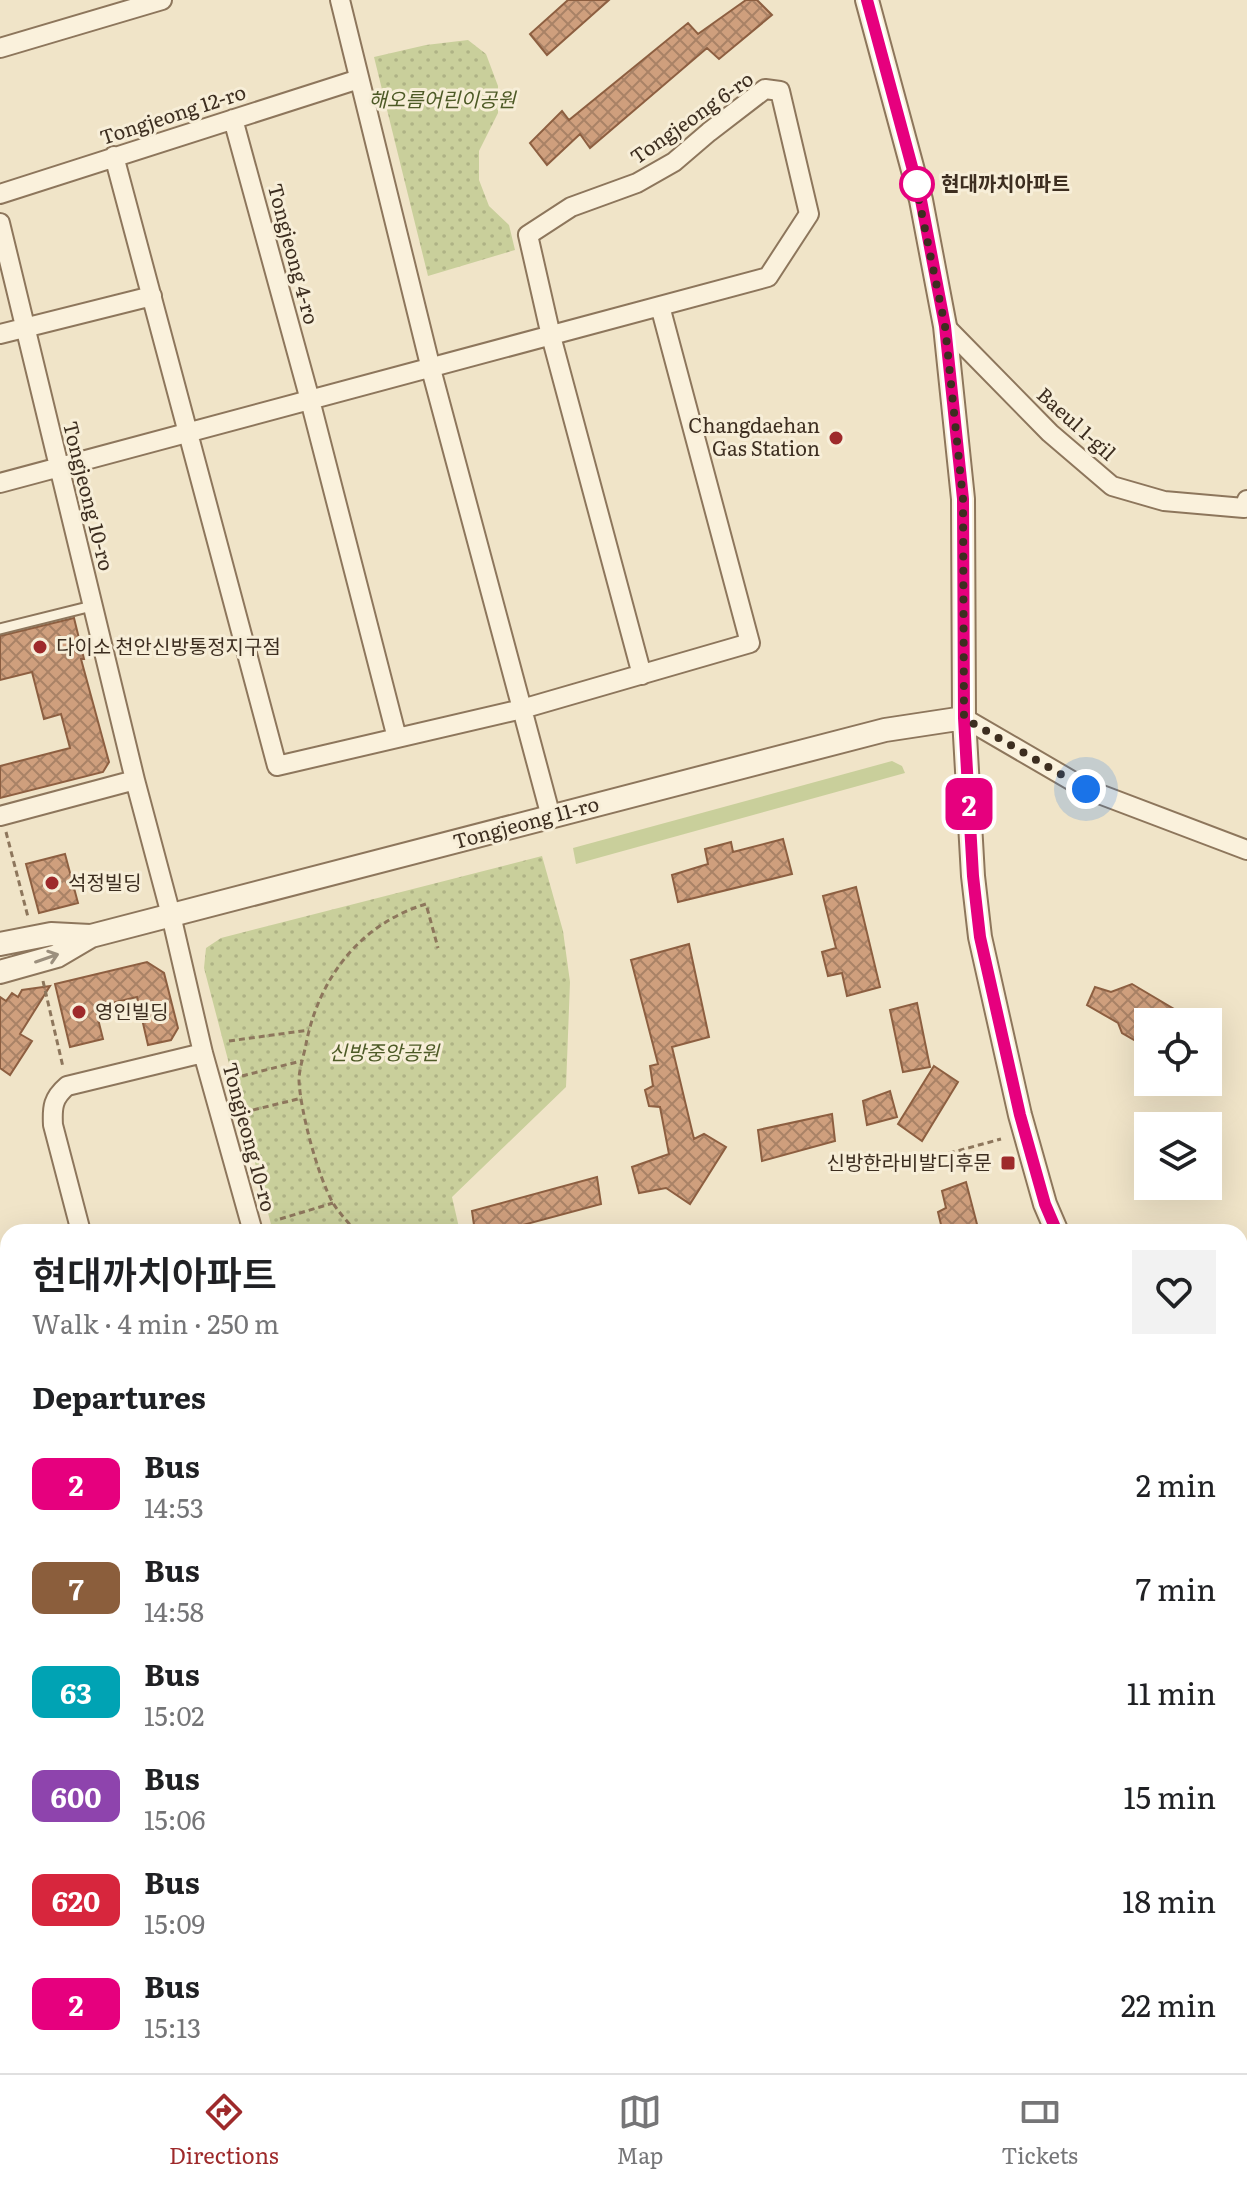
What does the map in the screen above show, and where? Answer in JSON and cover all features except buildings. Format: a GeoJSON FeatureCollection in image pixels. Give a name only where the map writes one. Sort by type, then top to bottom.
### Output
{"type":"FeatureCollection","features":[{"type":"Feature","properties":{"kind":"street"},"geometry":{"type":"LineString","coordinates":[[0,48],[162,0]]}},
{"type":"Feature","properties":{"kind":"street"},"geometry":{"type":"LineString","coordinates":[[340,0],[431,369],[551,817]]}},
{"type":"Feature","properties":{"kind":"street"},"geometry":{"type":"LineString","coordinates":[[867,0],[921,200],[945,326],[963,499],[964,718],[973,876],[980,937],[1020,1115],[1054,1224]]}},
{"type":"Feature","properties":{"kind":"street","name":"Tongjeong 12-ro"},"geometry":{"type":"LineString","coordinates":[[0,194],[359,79]]}},
{"type":"Feature","properties":{"kind":"street","name":"Tongjeong 6-ro"},"geometry":{"type":"LineString","coordinates":[[431,369],[551,336],[660,306],[768,277],[809,214],[780,91],[765,89],[674,162],[637,183],[571,207],[528,235],[551,336],[642,675]]}},
{"type":"Feature","properties":{"kind":"street","name":"Tongjeong 4-ro"},"geometry":{"type":"LineString","coordinates":[[233,119],[310,400]]}},
{"type":"Feature","properties":{"kind":"street"},"geometry":{"type":"LineString","coordinates":[[114,156],[277,766],[522,709],[750,643],[660,306]]}},
{"type":"Feature","properties":{"kind":"street","name":"Tongjeong 10-ro"},"geometry":{"type":"LineString","coordinates":[[0,223],[57,468],[203,1053],[251,1224]]}},
{"type":"Feature","properties":{"kind":"street"},"geometry":{"type":"LineString","coordinates":[[0,334],[152,296]]}},
{"type":"Feature","properties":{"kind":"street","name":"Baeul 1-gil"},"geometry":{"type":"LineString","coordinates":[[945,326],[1050,433],[1112,486],[1164,501],[1244,508],[1247,500]]}},
{"type":"Feature","properties":{"kind":"street"},"geometry":{"type":"LineString","coordinates":[[0,483],[431,369]]}},
{"type":"Feature","properties":{"kind":"street"},"geometry":{"type":"LineString","coordinates":[[310,400],[397,738]]}},
{"type":"Feature","properties":{"kind":"street"},"geometry":{"type":"LineString","coordinates":[[964,718],[1086,789],[1247,850]]}},
{"type":"Feature","properties":{"kind":"street","name":"Tongjeong 11-ro"},"geometry":{"type":"LineString","coordinates":[[91,936],[885,730],[964,718]]}},
{"type":"Feature","properties":{"kind":"street"},"geometry":{"type":"LineString","coordinates":[[1,816],[135,780]]}},
{"type":"Feature","properties":{"kind":"street"},"geometry":{"type":"LineString","coordinates":[[0,944],[51,934],[91,936]]}},
{"type":"Feature","properties":{"kind":"street"},"geometry":{"type":"LineString","coordinates":[[0,972],[57,956],[91,936]]}},
{"type":"Feature","properties":{"kind":"street","name":"Tongjeong 10-ro"},"geometry":{"type":"LineString","coordinates":[[67,1086],[203,1053]]}},
{"type":"Feature","properties":{"kind":"street"},"geometry":{"type":"LineString","coordinates":[[67,1086],[58,1094],[52,1107],[53,1125],[79,1224]]}},
{"type":"Feature","properties":{"kind":"lane"},"geometry":{"type":"LineString","coordinates":[[0,629],[92,606]]}},
{"type":"Feature","properties":{"kind":"path"},"geometry":{"type":"LineString","coordinates":[[1,816],[33,937]]}},
{"type":"Feature","properties":{"kind":"path"},"geometry":{"type":"LineString","coordinates":[[350,1224],[333,1203],[321,1172],[302,1098],[299,1079],[309,1030],[325,983],[348,954],[388,918],[426,904],[438,948]]}},
{"type":"Feature","properties":{"kind":"path"},"geometry":{"type":"LineString","coordinates":[[39,961],[67,1086]]}},
{"type":"Feature","properties":{"kind":"path"},"geometry":{"type":"LineString","coordinates":[[229,1041],[309,1030]]}},
{"type":"Feature","properties":{"kind":"path"},"geometry":{"type":"LineString","coordinates":[[242,1076],[302,1061]]}},
{"type":"Feature","properties":{"kind":"path"},"geometry":{"type":"LineString","coordinates":[[253,1110],[302,1098]]}},
{"type":"Feature","properties":{"kind":"path"},"geometry":{"type":"LineString","coordinates":[[891,1169],[1001,1139]]}},
{"type":"Feature","properties":{"kind":"path"},"geometry":{"type":"LineString","coordinates":[[280,1219],[333,1203]]}},
{"type":"Feature","properties":{"kind":"green space","name":"해오름어린이공원"},"geometry":{"type":"Polygon","coordinates":[[[468,40],[486,54],[498,86],[498,113],[479,151],[479,180],[489,206],[509,225],[515,250],[428,276],[374,57],[426,45],[468,40]]]}},
{"type":"Feature","properties":{"kind":"green space"},"geometry":{"type":"Polygon","coordinates":[[[892,761],[902,766],[905,773],[576,864],[573,848],[892,761]]]}},
{"type":"Feature","properties":{"kind":"green space","name":"신방중앙공원"},"geometry":{"type":"Polygon","coordinates":[[[542,856],[563,931],[570,982],[566,1087],[452,1197],[458,1224],[271,1224],[204,968],[206,948],[221,938],[542,856]]]}},
{"type":"Feature","properties":{"kind":"bus line","name":"2"},"geometry":{"type":"LineString","coordinates":[[867,0],[921,200],[945,326],[963,499],[964,718],[973,876],[980,937],[1020,1115],[1054,1224]]}},
{"type":"Feature","properties":{"kind":"place","name":"현대까치아파트"},"geometry":{"type":"Point","coordinates":[917,184]}},
{"type":"Feature","properties":{"kind":"place","name":"Changdaehan Gas Station"},"geometry":{"type":"Point","coordinates":[836,438]}},
{"type":"Feature","properties":{"kind":"place","name":"다이소 천안신방통정지구점"},"geometry":{"type":"Point","coordinates":[40,647]}},
{"type":"Feature","properties":{"kind":"place","name":"석정빌딩"},"geometry":{"type":"Point","coordinates":[52,883]}},
{"type":"Feature","properties":{"kind":"place","name":"영인빌딩"},"geometry":{"type":"Point","coordinates":[79,1012]}},
{"type":"Feature","properties":{"kind":"place","name":"신방한라비발디후문"},"geometry":{"type":"Point","coordinates":[1008,1163]}},
{"type":"Feature","properties":{"kind":"route"},"geometry":{"type":"LineString","coordinates":[[917,184],[913,171],[945,326],[963,499],[964,718],[1086,789]]}}]}
